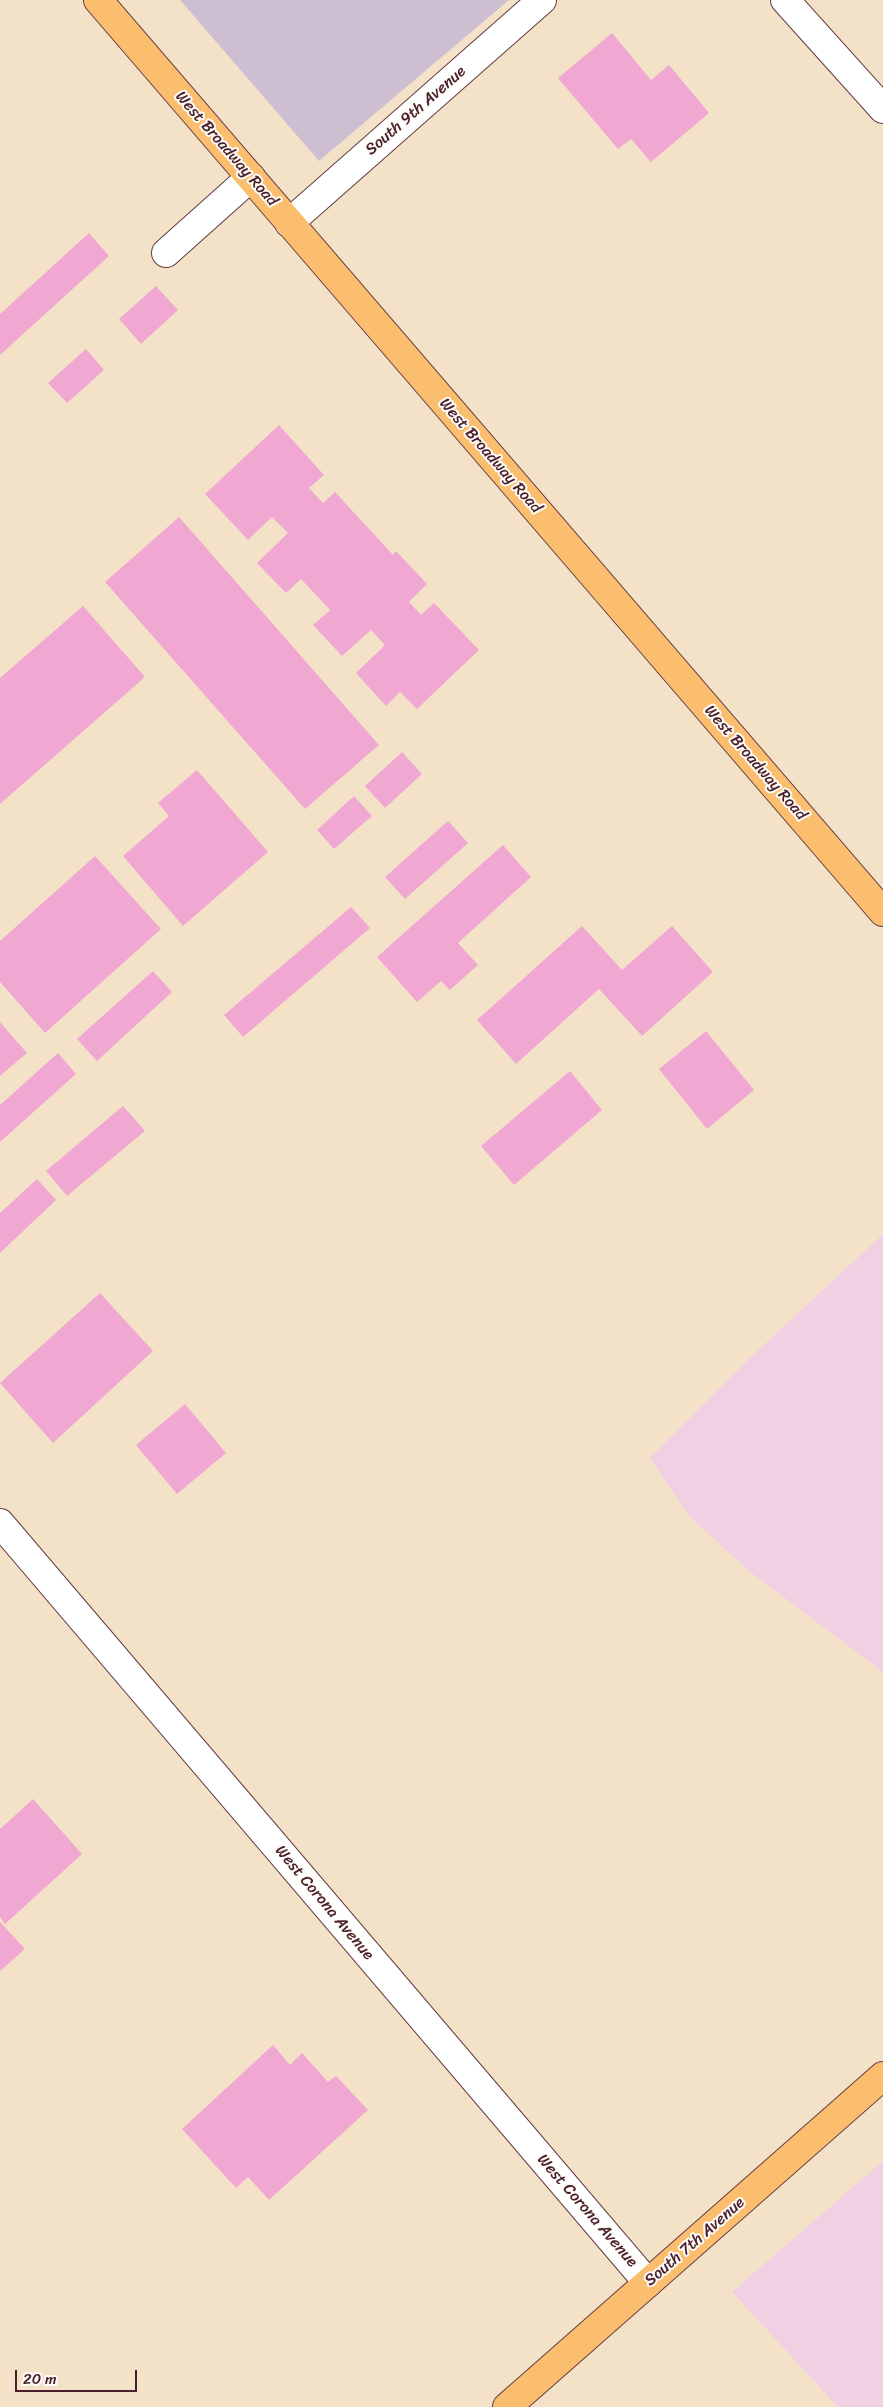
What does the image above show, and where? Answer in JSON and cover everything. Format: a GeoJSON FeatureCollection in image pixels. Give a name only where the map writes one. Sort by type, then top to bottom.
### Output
{"type":"FeatureCollection","features":[{"type":"Feature","properties":{"kind":"main road","name":"West Broadway Road"},"geometry":{"type":"LineString","coordinates":[[98,0],[883,912]]}},
{"type":"Feature","properties":{"kind":"main road","name":"South 7th Avenue"},"geometry":{"type":"LineString","coordinates":[[507,2407],[883,2076]]}},
{"type":"Feature","properties":{"kind":"street","name":"South 9th Avenue"},"geometry":{"type":"LineString","coordinates":[[289,223],[542,0]]}},
{"type":"Feature","properties":{"kind":"street"},"geometry":{"type":"LineString","coordinates":[[784,0],[883,109]]}},
{"type":"Feature","properties":{"kind":"street"},"geometry":{"type":"LineString","coordinates":[[166,253],[251,177]]}},
{"type":"Feature","properties":{"kind":"street","name":"West Corona Avenue"},"geometry":{"type":"LineString","coordinates":[[0,1523],[648,2282]]}},
{"type":"Feature","properties":{"kind":"shaded area"},"geometry":{"type":"Polygon","coordinates":[[[180,0],[509,0],[319,161],[180,0]]]}},
{"type":"Feature","properties":{"kind":"shaded area"},"geometry":{"type":"Polygon","coordinates":[[[883,1234],[883,1672],[749,1571],[689,1516],[650,1458],[753,1355],[883,1234]]]}},
{"type":"Feature","properties":{"kind":"shaded area"},"geometry":{"type":"Polygon","coordinates":[[[883,2161],[883,2407],[838,2407],[732,2292],[883,2161]]]}},
{"type":"Feature","properties":{"kind":"building"},"geometry":{"type":"Polygon","coordinates":[[[612,33],[651,80],[669,65],[709,113],[651,162],[631,139],[618,149],[558,78],[612,33]]]}},
{"type":"Feature","properties":{"kind":"building"},"geometry":{"type":"Polygon","coordinates":[[[89,233],[109,256],[0,355],[0,314],[89,233]]]}},
{"type":"Feature","properties":{"kind":"building"},"geometry":{"type":"Polygon","coordinates":[[[156,286],[178,310],[141,344],[119,319],[156,286]]]}},
{"type":"Feature","properties":{"kind":"building"},"geometry":{"type":"Polygon","coordinates":[[[86,349],[104,370],[67,403],[48,383],[86,349]]]}},
{"type":"Feature","properties":{"kind":"building"},"geometry":{"type":"Polygon","coordinates":[[[279,425],[324,475],[309,488],[323,503],[335,492],[393,555],[396,551],[427,584],[409,602],[421,615],[434,603],[479,650],[417,709],[400,692],[386,706],[356,673],[385,645],[371,630],[342,656],[313,625],[330,610],[301,579],[286,593],[257,563],[288,533],[272,517],[248,540],[205,494],[279,425]]]}},
{"type":"Feature","properties":{"kind":"building"},"geometry":{"type":"Polygon","coordinates":[[[179,517],[379,745],[305,809],[105,582],[179,517]]]}},
{"type":"Feature","properties":{"kind":"building"},"geometry":{"type":"Polygon","coordinates":[[[83,606],[145,677],[0,804],[0,678],[83,606]]]}},
{"type":"Feature","properties":{"kind":"building"},"geometry":{"type":"Polygon","coordinates":[[[402,752],[422,774],[385,808],[365,786],[402,752]]]}},
{"type":"Feature","properties":{"kind":"building"},"geometry":{"type":"Polygon","coordinates":[[[197,770],[268,852],[183,926],[123,856],[169,816],[158,803],[197,770]]]}},
{"type":"Feature","properties":{"kind":"building"},"geometry":{"type":"Polygon","coordinates":[[[354,796],[372,816],[334,849],[317,830],[354,796]]]}},
{"type":"Feature","properties":{"kind":"building"},"geometry":{"type":"Polygon","coordinates":[[[448,821],[468,843],[405,899],[385,877],[448,821]]]}},
{"type":"Feature","properties":{"kind":"building"},"geometry":{"type":"Polygon","coordinates":[[[503,845],[531,877],[458,943],[478,965],[450,990],[441,981],[417,1002],[377,957],[503,845]]]}},
{"type":"Feature","properties":{"kind":"building"},"geometry":{"type":"Polygon","coordinates":[[[95,856],[161,929],[45,1033],[0,982],[0,941],[95,856]]]}},
{"type":"Feature","properties":{"kind":"building"},"geometry":{"type":"Polygon","coordinates":[[[351,907],[370,928],[243,1037],[224,1015],[351,907]]]}},
{"type":"Feature","properties":{"kind":"building"},"geometry":{"type":"Polygon","coordinates":[[[582,926],[622,970],[672,926],[713,972],[642,1036],[599,989],[516,1064],[477,1020],[582,926]]]}},
{"type":"Feature","properties":{"kind":"building"},"geometry":{"type":"Polygon","coordinates":[[[153,971],[172,992],[97,1061],[77,1039],[153,971]]]}},
{"type":"Feature","properties":{"kind":"building"},"geometry":{"type":"Polygon","coordinates":[[[0,1022],[27,1053],[0,1076],[0,1022]]]}},
{"type":"Feature","properties":{"kind":"building"},"geometry":{"type":"Polygon","coordinates":[[[706,1031],[754,1090],[707,1129],[659,1069],[706,1031]]]}},
{"type":"Feature","properties":{"kind":"building"},"geometry":{"type":"Polygon","coordinates":[[[58,1053],[76,1074],[0,1142],[0,1105],[58,1053]]]}},
{"type":"Feature","properties":{"kind":"building"},"geometry":{"type":"Polygon","coordinates":[[[570,1071],[602,1110],[514,1185],[481,1146],[570,1071]]]}},
{"type":"Feature","properties":{"kind":"building"},"geometry":{"type":"Polygon","coordinates":[[[123,1106],[145,1131],[67,1196],[46,1171],[123,1106]]]}},
{"type":"Feature","properties":{"kind":"building"},"geometry":{"type":"Polygon","coordinates":[[[37,1179],[56,1200],[0,1253],[0,1213],[37,1179]]]}},
{"type":"Feature","properties":{"kind":"building"},"geometry":{"type":"Polygon","coordinates":[[[100,1293],[153,1351],[53,1443],[0,1383],[100,1293]]]}},
{"type":"Feature","properties":{"kind":"building"},"geometry":{"type":"Polygon","coordinates":[[[185,1404],[226,1453],[177,1494],[136,1445],[185,1404]]]}},
{"type":"Feature","properties":{"kind":"building"},"geometry":{"type":"Polygon","coordinates":[[[33,1799],[82,1854],[5,1924],[0,1917],[0,1829],[33,1799]]]}},
{"type":"Feature","properties":{"kind":"building"},"geometry":{"type":"Polygon","coordinates":[[[0,1922],[25,1949],[0,1971],[0,1922]]]}},
{"type":"Feature","properties":{"kind":"building"},"geometry":{"type":"Polygon","coordinates":[[[273,2045],[290,2065],[302,2053],[328,2082],[336,2076],[368,2110],[269,2200],[248,2177],[236,2188],[182,2129],[273,2045]]]}}]}
